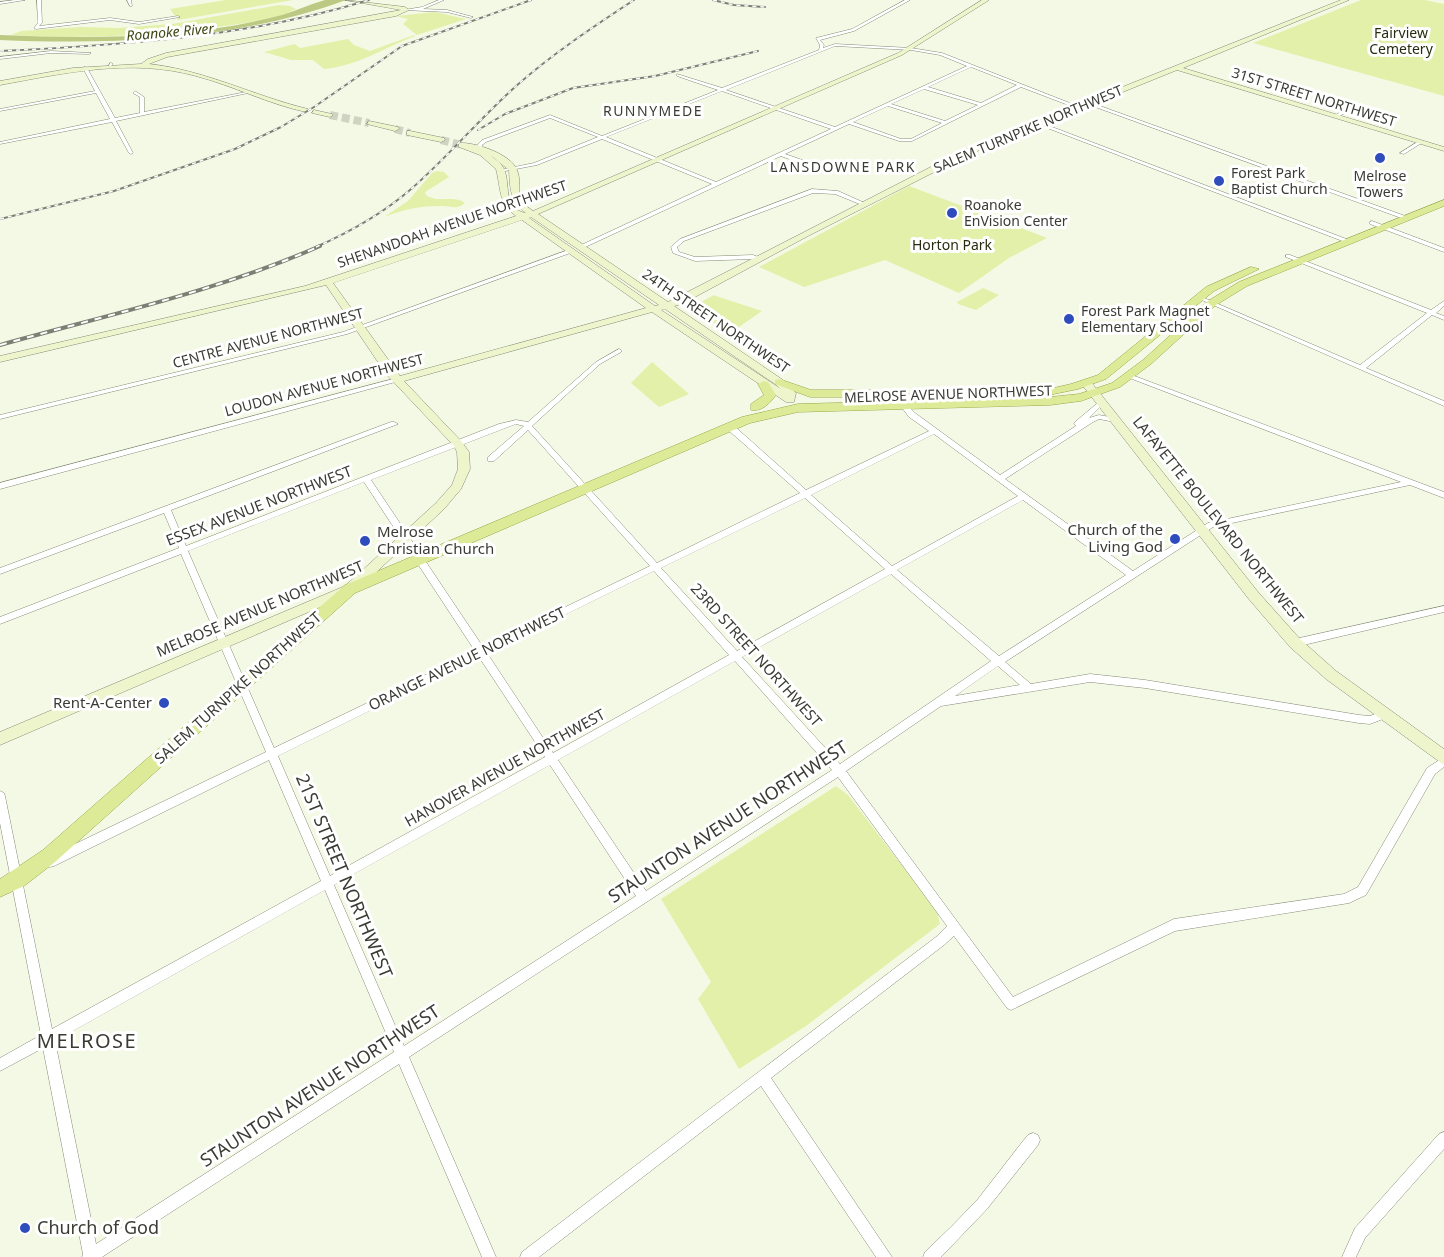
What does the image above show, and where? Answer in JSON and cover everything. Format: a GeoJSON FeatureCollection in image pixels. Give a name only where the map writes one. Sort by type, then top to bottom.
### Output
{"type":"FeatureCollection","features":[{"type":"Feature","properties":{"kind":"main road","name":"MELROSE AVENUE NORTHWEST"},"geometry":{"type":"LineString","coordinates":[[350,590],[665,453],[777,411],[908,401],[1073,399],[1094,393],[1116,385],[1130,376],[1212,303],[1243,285],[1347,241],[1396,213],[1444,194]]}},
{"type":"Feature","properties":{"kind":"main road","name":"MELROSE AVENUE NORTHWEST"},"geometry":{"type":"LineString","coordinates":[[1094,393],[1111,371],[1200,298],[1226,281],[1337,237],[1406,218],[1444,203]]}},
{"type":"Feature","properties":{"kind":"main road"},"geometry":{"type":"LineString","coordinates":[[779,382],[810,394],[871,393],[884,397]]}},
{"type":"Feature","properties":{"kind":"main road"},"geometry":{"type":"LineString","coordinates":[[755,406],[765,401],[770,395],[764,384]]}},
{"type":"Feature","properties":{"kind":"main road","name":"MELROSE AVENUE NORTHWEST"},"geometry":{"type":"LineString","coordinates":[[665,453],[715,422],[755,406],[790,400],[884,397],[908,401]]}},
{"type":"Feature","properties":{"kind":"main road"},"geometry":{"type":"LineString","coordinates":[[730,427],[734,420],[779,406],[790,400],[819,407]]}},
{"type":"Feature","properties":{"kind":"main road","name":"SALEM TURNPIKE NORTHWEST"},"geometry":{"type":"LineString","coordinates":[[35,868],[350,590]]}},
{"type":"Feature","properties":{"kind":"main road","name":"ORANGE AVENUE NORTHWEST"},"geometry":{"type":"LineString","coordinates":[[8,884],[35,868]]}},
{"type":"Feature","properties":{"kind":"street"},"geometry":{"type":"LineString","coordinates":[[0,3],[23,0]]}},
{"type":"Feature","properties":{"kind":"street"},"geometry":{"type":"LineString","coordinates":[[39,0],[40,23],[36,28],[112,19],[139,22],[178,17]]}},
{"type":"Feature","properties":{"kind":"street"},"geometry":{"type":"LineString","coordinates":[[417,10],[442,0]]}},
{"type":"Feature","properties":{"kind":"street"},"geometry":{"type":"LineString","coordinates":[[819,41],[853,30],[908,0]]}},
{"type":"Feature","properties":{"kind":"street","name":"SHENANDOAH AVENUE NORTHWEST"},"geometry":{"type":"LineString","coordinates":[[0,359],[328,282],[527,215],[911,49],[986,0]]}},
{"type":"Feature","properties":{"kind":"street","name":"SALEM TURNPIKE NORTHWEST"},"geometry":{"type":"LineString","coordinates":[[655,311],[667,307],[967,152],[1346,0]]}},
{"type":"Feature","properties":{"kind":"street"},"geometry":{"type":"LineString","coordinates":[[350,1],[401,7],[406,10]]}},
{"type":"Feature","properties":{"kind":"street"},"geometry":{"type":"LineString","coordinates":[[143,66],[150,60],[166,55],[396,14],[406,10],[447,11],[471,17]]}},
{"type":"Feature","properties":{"kind":"street"},"geometry":{"type":"LineString","coordinates":[[819,41],[847,45]]}},
{"type":"Feature","properties":{"kind":"street"},"geometry":{"type":"LineString","coordinates":[[819,41],[821,49]]}},
{"type":"Feature","properties":{"kind":"street"},"geometry":{"type":"LineString","coordinates":[[716,184],[658,159],[604,137],[550,116],[482,145],[462,145],[489,156],[498,162],[502,171],[513,170],[535,164],[604,137],[821,49],[835,45],[911,49],[941,54],[1078,108]]}},
{"type":"Feature","properties":{"kind":"street"},"geometry":{"type":"LineString","coordinates":[[0,58],[51,52],[89,53]]}},
{"type":"Feature","properties":{"kind":"street"},"geometry":{"type":"LineString","coordinates":[[0,83],[111,64],[143,66],[197,74],[275,103],[330,115]]}},
{"type":"Feature","properties":{"kind":"street"},"geometry":{"type":"LineString","coordinates":[[581,248],[972,65]]}},
{"type":"Feature","properties":{"kind":"street"},"geometry":{"type":"LineString","coordinates":[[84,68],[131,153]]}},
{"type":"Feature","properties":{"kind":"street","name":"31ST STREET NORTHWEST"},"geometry":{"type":"LineString","coordinates":[[1178,68],[1444,149]]}},
{"type":"Feature","properties":{"kind":"street"},"geometry":{"type":"LineString","coordinates":[[679,75],[834,128]]}},
{"type":"Feature","properties":{"kind":"street"},"geometry":{"type":"LineString","coordinates":[[847,122],[909,141],[1021,85]]}},
{"type":"Feature","properties":{"kind":"street"},"geometry":{"type":"LineString","coordinates":[[923,87],[981,105]]}},
{"type":"Feature","properties":{"kind":"street"},"geometry":{"type":"LineString","coordinates":[[0,110],[96,92]]}},
{"type":"Feature","properties":{"kind":"street"},"geometry":{"type":"LineString","coordinates":[[135,92],[142,97],[142,114]]}},
{"type":"Feature","properties":{"kind":"street"},"geometry":{"type":"LineString","coordinates":[[0,143],[246,93]]}},
{"type":"Feature","properties":{"kind":"street"},"geometry":{"type":"LineString","coordinates":[[1089,103],[1406,218]]}},
{"type":"Feature","properties":{"kind":"street"},"geometry":{"type":"LineString","coordinates":[[886,104],[946,123]]}},
{"type":"Feature","properties":{"kind":"street"},"geometry":{"type":"LineString","coordinates":[[1336,116],[1349,110],[1364,108]]}},
{"type":"Feature","properties":{"kind":"street"},"geometry":{"type":"LineString","coordinates":[[369,123],[395,129]]}},
{"type":"Feature","properties":{"kind":"street"},"geometry":{"type":"LineString","coordinates":[[1039,123],[1347,241]]}},
{"type":"Feature","properties":{"kind":"street"},"geometry":{"type":"LineString","coordinates":[[410,133],[441,140]]}},
{"type":"Feature","properties":{"kind":"street"},"geometry":{"type":"LineString","coordinates":[[1402,153],[1420,142]]}},
{"type":"Feature","properties":{"kind":"street"},"geometry":{"type":"LineString","coordinates":[[482,145],[513,170]]}},
{"type":"Feature","properties":{"kind":"street"},"geometry":{"type":"LineString","coordinates":[[780,154],[808,164]]}},
{"type":"Feature","properties":{"kind":"street","name":"24TH STREET NORTHWEST"},"geometry":{"type":"LineString","coordinates":[[502,171],[504,200],[527,215],[581,248],[779,382],[791,393],[790,400],[655,311],[571,251],[527,215],[515,198],[513,170]]}},
{"type":"Feature","properties":{"kind":"street"},"geometry":{"type":"LineString","coordinates":[[759,260],[753,257],[688,259],[676,253],[674,247],[682,240],[812,191],[836,192],[864,204]]}},
{"type":"Feature","properties":{"kind":"street"},"geometry":{"type":"LineString","coordinates":[[1377,225],[1444,250]]}},
{"type":"Feature","properties":{"kind":"street","name":"CENTRE AVENUE NORTHWEST"},"geometry":{"type":"LineString","coordinates":[[0,417],[360,328],[571,251]]}},
{"type":"Feature","properties":{"kind":"street"},"geometry":{"type":"LineString","coordinates":[[1288,256],[1444,318]]}},
{"type":"Feature","properties":{"kind":"street"},"geometry":{"type":"LineString","coordinates":[[328,282],[397,380],[458,444]]}},
{"type":"Feature","properties":{"kind":"street"},"geometry":{"type":"LineString","coordinates":[[1200,298],[1444,405]]}},
{"type":"Feature","properties":{"kind":"street"},"geometry":{"type":"LineString","coordinates":[[1361,368],[1444,303]]}},
{"type":"Feature","properties":{"kind":"street","name":"LOUDON AVENUE NORTHWEST"},"geometry":{"type":"LineString","coordinates":[[0,486],[655,311]]}},
{"type":"Feature","properties":{"kind":"street"},"geometry":{"type":"LineString","coordinates":[[491,459],[598,363],[619,351]]}},
{"type":"Feature","properties":{"kind":"street"},"geometry":{"type":"LineString","coordinates":[[1130,376],[1444,495]]}},
{"type":"Feature","properties":{"kind":"street"},"geometry":{"type":"LineString","coordinates":[[1075,428],[1094,393]]}},
{"type":"Feature","properties":{"kind":"street","name":"LAFAYETTE BOULEVARD NORTHWEST"},"geometry":{"type":"LineString","coordinates":[[1094,393],[1253,595],[1295,643],[1331,675],[1444,760]]}},
{"type":"Feature","properties":{"kind":"street"},"geometry":{"type":"LineString","coordinates":[[908,401],[907,410],[1131,574]]}},
{"type":"Feature","properties":{"kind":"street"},"geometry":{"type":"LineString","coordinates":[[1000,478],[1075,428],[1099,417],[1118,422]]}},
{"type":"Feature","properties":{"kind":"street","name":"ESSEX AVENUE NORTHWEST"},"geometry":{"type":"LineString","coordinates":[[0,621],[511,423],[522,422],[528,426]]}},
{"type":"Feature","properties":{"kind":"street"},"geometry":{"type":"LineString","coordinates":[[0,571],[394,424]]}},
{"type":"Feature","properties":{"kind":"street","name":"23RD STREET NORTHWEST"},"geometry":{"type":"LineString","coordinates":[[528,426],[840,771],[880,822],[1011,1004],[1168,927],[1345,899],[1356,895],[1373,873],[1431,771],[1444,760]]}},
{"type":"Feature","properties":{"kind":"street"},"geometry":{"type":"LineString","coordinates":[[730,427],[1028,687]]}},
{"type":"Feature","properties":{"kind":"street","name":"ORANGE AVENUE NORTHWEST"},"geometry":{"type":"LineString","coordinates":[[35,868],[935,431]]}},
{"type":"Feature","properties":{"kind":"street","name":"SALEM TURNPIKE NORTHWEST"},"geometry":{"type":"LineString","coordinates":[[350,590],[440,506],[457,486],[462,477],[464,461],[458,444]]}},
{"type":"Feature","properties":{"kind":"street"},"geometry":{"type":"LineString","coordinates":[[366,479],[644,898]]}},
{"type":"Feature","properties":{"kind":"street","name":"STAUNTON AVENUE NORTHWEST"},"geometry":{"type":"LineString","coordinates":[[90,1257],[840,771],[997,662],[1131,574],[1211,525],[1412,482]]}},
{"type":"Feature","properties":{"kind":"street","name":"HANOVER AVENUE NORTHWEST"},"geometry":{"type":"LineString","coordinates":[[0,1065],[1024,496]]}},
{"type":"Feature","properties":{"kind":"street","name":"21ST STREET NORTHWEST"},"geometry":{"type":"LineString","coordinates":[[166,510],[489,1257]]}},
{"type":"Feature","properties":{"kind":"street","name":"MELROSE AVENUE NORTHWEST"},"geometry":{"type":"LineString","coordinates":[[0,739],[223,642],[350,590]]}},
{"type":"Feature","properties":{"kind":"street"},"geometry":{"type":"LineString","coordinates":[[1295,643],[1444,609]]}},
{"type":"Feature","properties":{"kind":"street"},"geometry":{"type":"LineString","coordinates":[[938,703],[1075,679],[1111,680],[1359,719],[1378,718],[1385,714]]}},
{"type":"Feature","properties":{"kind":"street"},"geometry":{"type":"LineString","coordinates":[[0,796],[8,884],[47,1038],[90,1257]]}},
{"type":"Feature","properties":{"kind":"street"},"geometry":{"type":"LineString","coordinates":[[527,1257],[940,941],[955,927]]}},
{"type":"Feature","properties":{"kind":"street"},"geometry":{"type":"LineString","coordinates":[[762,1076],[885,1257]]}},
{"type":"Feature","properties":{"kind":"street"},"geometry":{"type":"LineString","coordinates":[[1349,1257],[1360,1233],[1444,1139]]}},
{"type":"Feature","properties":{"kind":"street"},"geometry":{"type":"LineString","coordinates":[[930,1257],[976,1213],[1000,1183],[1010,1166],[1033,1140]]}},
{"type":"Feature","properties":{"kind":"green space"},"geometry":{"type":"Polygon","coordinates":[[[226,0],[293,0],[178,20],[170,9],[226,0]]]}},
{"type":"Feature","properties":{"kind":"green space","name":"Fairview Cemetery"},"geometry":{"type":"Polygon","coordinates":[[[1361,0],[1425,0],[1444,4],[1444,96],[1253,43],[1361,0]]]}},
{"type":"Feature","properties":{"kind":"green space"},"geometry":{"type":"Polygon","coordinates":[[[279,5],[296,9],[262,20],[172,32],[91,37],[11,35],[21,31],[172,24],[279,5]]]}},
{"type":"Feature","properties":{"kind":"green space"},"geometry":{"type":"Polygon","coordinates":[[[435,12],[466,19],[417,35],[403,24],[408,19],[396,16],[435,12]]]}},
{"type":"Feature","properties":{"kind":"green space"},"geometry":{"type":"Polygon","coordinates":[[[414,35],[359,60],[324,69],[313,60],[291,60],[264,52],[295,44],[300,48],[348,39],[354,45],[370,51],[414,35]]]}},
{"type":"Feature","properties":{"kind":"green space"},"geometry":{"type":"Polygon","coordinates":[[[444,172],[449,177],[425,192],[426,195],[436,199],[461,200],[465,203],[457,207],[413,208],[384,217],[408,201],[432,173],[444,172]]]}},
{"type":"Feature","properties":{"kind":"green space","name":"Horton Park"},"geometry":{"type":"Polygon","coordinates":[[[909,186],[1047,238],[1009,258],[959,293],[885,260],[804,287],[759,267],[909,186]]]}},
{"type":"Feature","properties":{"kind":"green space"},"geometry":{"type":"Polygon","coordinates":[[[983,288],[999,295],[976,310],[958,304],[957,302],[983,288]]]}},
{"type":"Feature","properties":{"kind":"green space"},"geometry":{"type":"Polygon","coordinates":[[[714,295],[762,311],[736,329],[703,320],[691,312],[692,307],[714,295]]]}},
{"type":"Feature","properties":{"kind":"green space"},"geometry":{"type":"Polygon","coordinates":[[[652,362],[689,394],[659,407],[631,383],[652,362]]]}},
{"type":"Feature","properties":{"kind":"green space"},"geometry":{"type":"Polygon","coordinates":[[[836,786],[848,795],[937,911],[940,924],[806,1026],[739,1069],[698,999],[711,982],[661,899],[836,786]]]}},
{"type":"Feature","properties":{"kind":"shaded area"},"geometry":{"type":"Polygon","coordinates":[[[325,0],[346,0],[262,24],[219,32],[131,40],[0,40],[0,35],[142,36],[213,29],[282,15],[325,0]]]}},
{"type":"Feature","properties":{"kind":"tunnel"},"geometry":{"type":"LineString","coordinates":[[330,115],[369,123]]}},
{"type":"Feature","properties":{"kind":"tunnel"},"geometry":{"type":"LineString","coordinates":[[395,129],[410,133]]}},
{"type":"Feature","properties":{"kind":"tunnel"},"geometry":{"type":"LineString","coordinates":[[441,140],[462,145]]}},
{"type":"Feature","properties":{"kind":"railway"},"geometry":{"type":"LineString","coordinates":[[0,51],[94,46],[232,31],[324,13],[369,0]]}},
{"type":"Feature","properties":{"kind":"railway"},"geometry":{"type":"LineString","coordinates":[[0,219],[114,191],[235,149],[281,127],[314,107],[402,46],[531,0]]}},
{"type":"Feature","properties":{"kind":"railway"},"geometry":{"type":"LineString","coordinates":[[316,247],[365,222],[399,199],[424,178],[502,99],[543,63],[634,0]]}},
{"type":"Feature","properties":{"kind":"railway"},"geometry":{"type":"LineString","coordinates":[[713,0],[734,5],[765,7]]}},
{"type":"Feature","properties":{"kind":"railway"},"geometry":{"type":"LineString","coordinates":[[478,130],[505,114],[573,88],[655,76],[758,51]]}},
{"type":"Feature","properties":{"kind":"railway"},"geometry":{"type":"LineString","coordinates":[[0,345],[202,289],[320,246]]}},
{"type":"Feature","properties":{"kind":"place","name":"Melrose Towers"},"geometry":{"type":"Point","coordinates":[1380,158]}},
{"type":"Feature","properties":{"kind":"place","name":"Forest Park Baptist Church"},"geometry":{"type":"Point","coordinates":[1219,181]}},
{"type":"Feature","properties":{"kind":"place","name":"Roanoke EnVision Center"},"geometry":{"type":"Point","coordinates":[952,213]}},
{"type":"Feature","properties":{"kind":"place","name":"Forest Park Magnet Elementary School"},"geometry":{"type":"Point","coordinates":[1069,319]}},
{"type":"Feature","properties":{"kind":"place","name":"Church of the Living God"},"geometry":{"type":"Point","coordinates":[1175,539]}},
{"type":"Feature","properties":{"kind":"place","name":"Melrose Christian Church"},"geometry":{"type":"Point","coordinates":[365,541]}},
{"type":"Feature","properties":{"kind":"place","name":"Rent-A-Center"},"geometry":{"type":"Point","coordinates":[164,703]}},
{"type":"Feature","properties":{"kind":"place","name":"Church of God"},"geometry":{"type":"Point","coordinates":[25,1228]}},
{"type":"Feature","properties":{"kind":"district","name":"RUNNYMEDE"},"geometry":{"type":"Point","coordinates":[653,111]}},
{"type":"Feature","properties":{"kind":"district","name":"LANSDOWNE PARK"},"geometry":{"type":"Point","coordinates":[843,167]}},
{"type":"Feature","properties":{"kind":"district","name":"MELROSE"},"geometry":{"type":"Point","coordinates":[87,1041]}},
{"type":"Feature","properties":{"kind":"water label","name":"Roanoke River"},"geometry":{"type":"Point","coordinates":[170,32]}}]}
